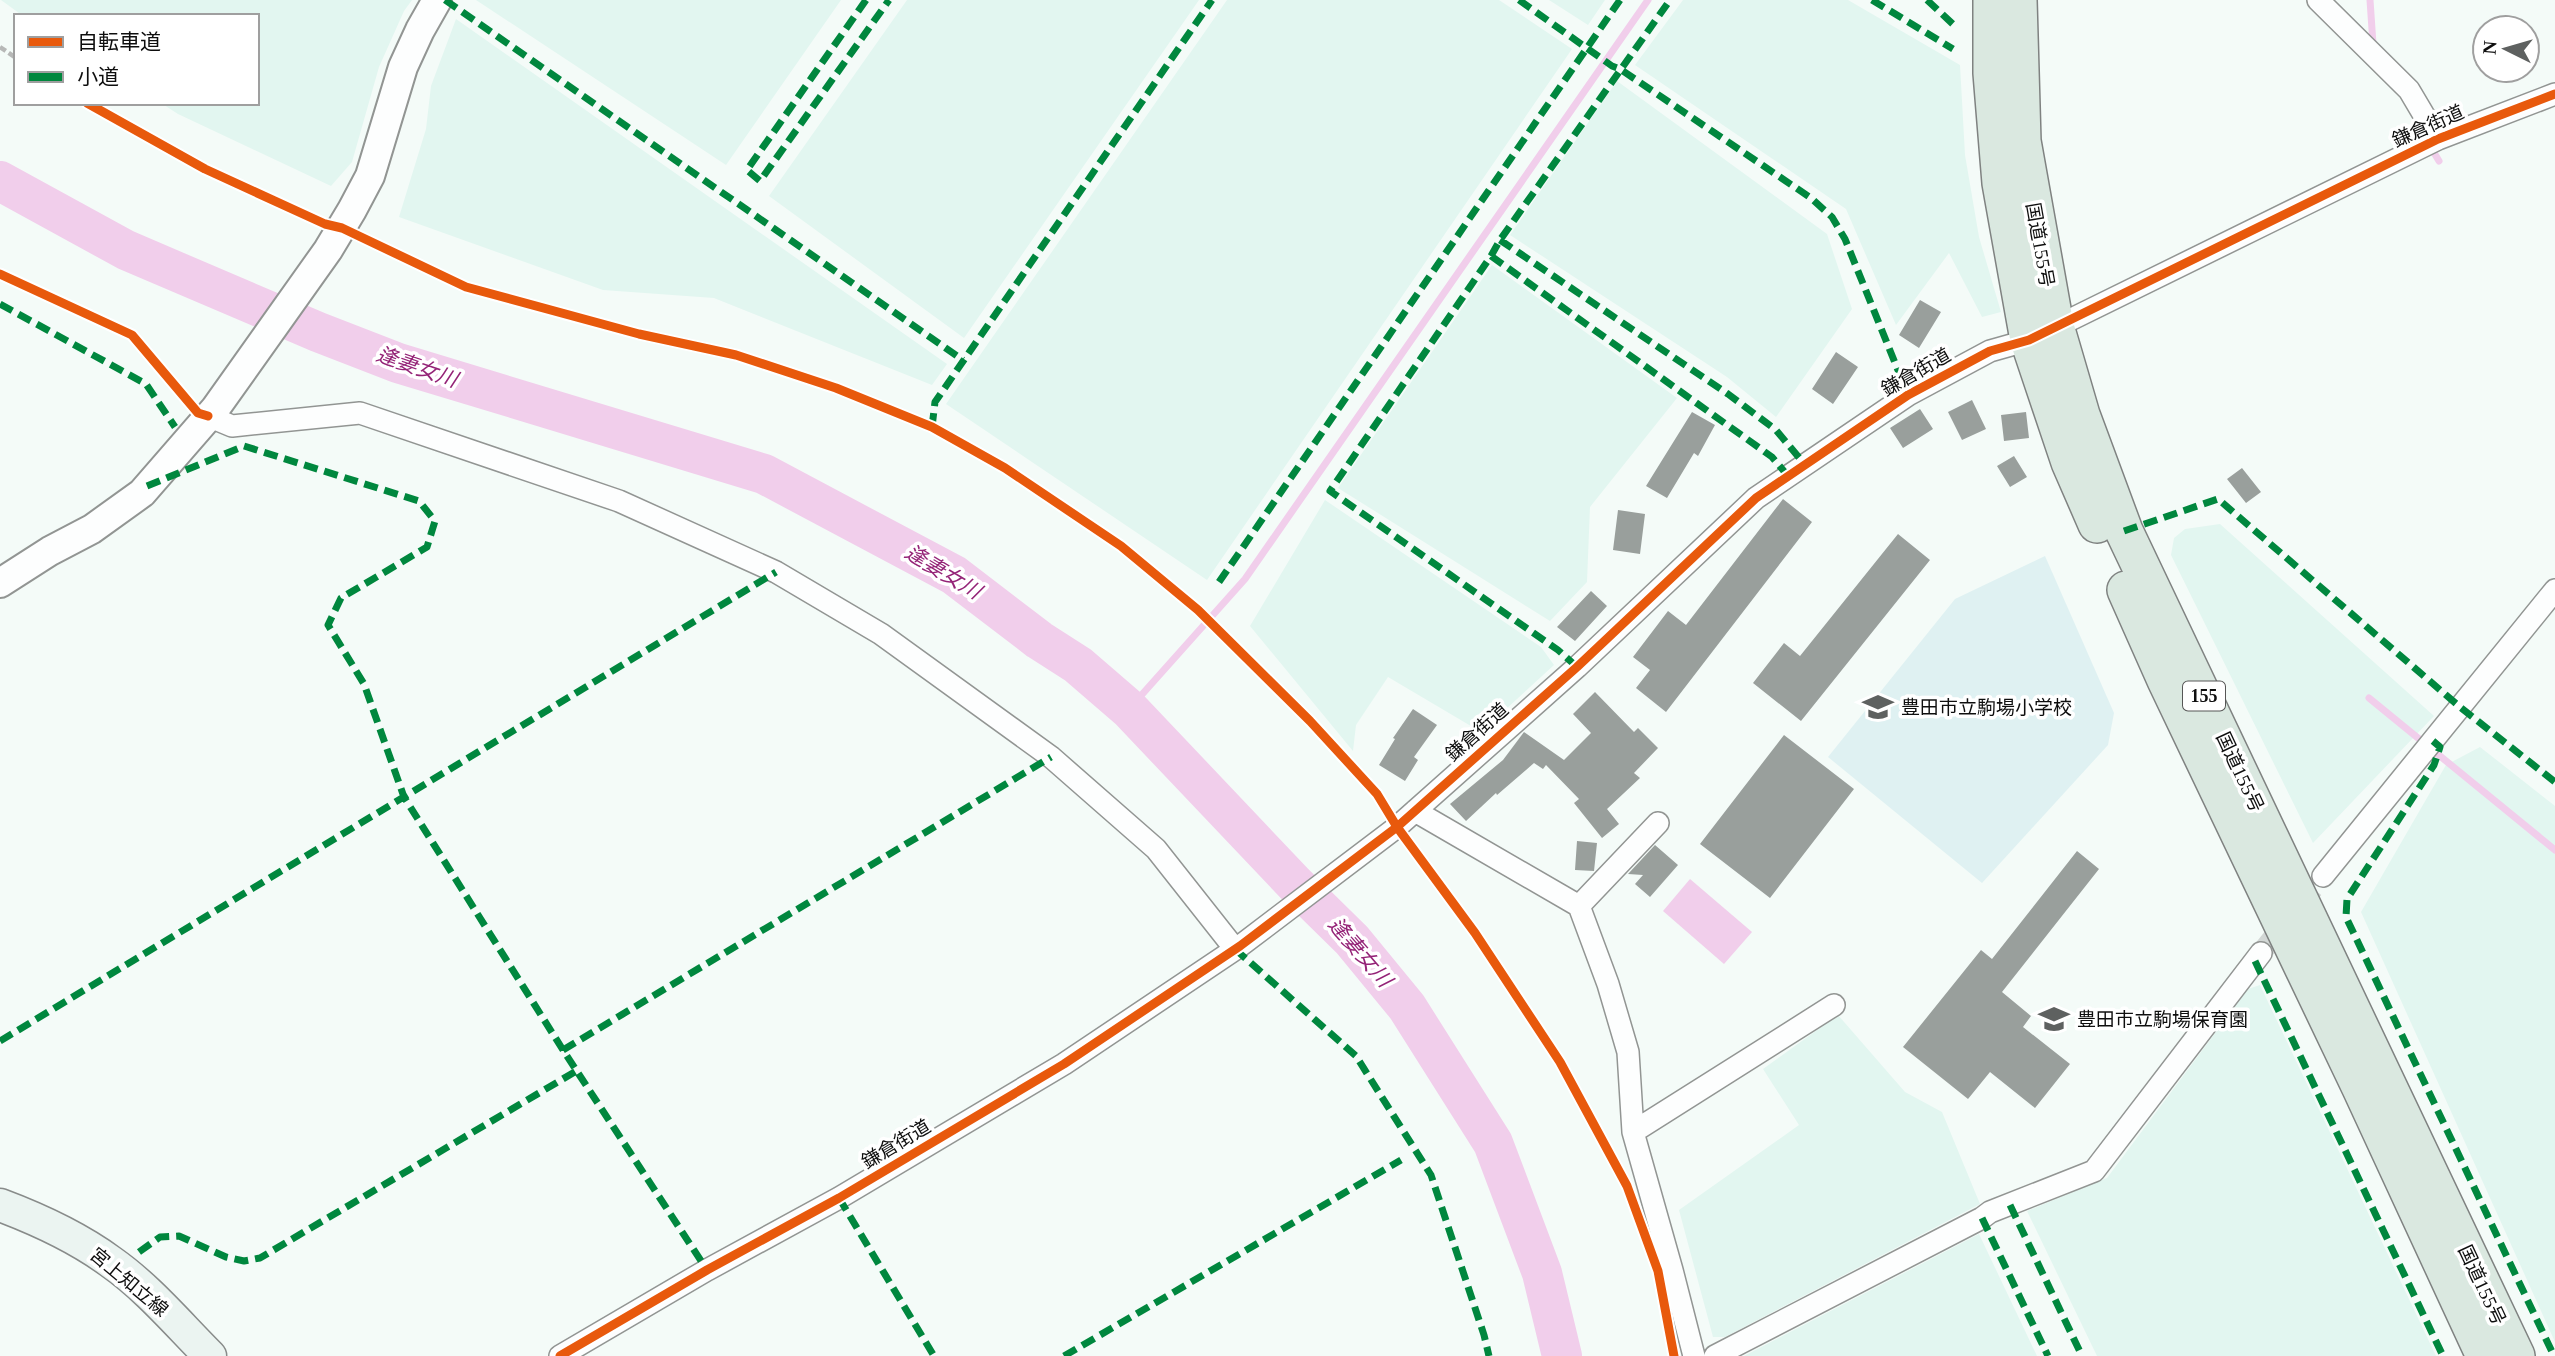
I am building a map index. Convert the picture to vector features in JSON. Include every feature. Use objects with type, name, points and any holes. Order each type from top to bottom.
[{"type":"highway","name":"国道155号","points":[[1992,0],[1992,73],[2001,183],[2042,333],[2070,462],[2161,668],[2367,1100],[2484,1356]]},
{"type":"highway","name":"国道155号","points":[[2018,0],[2022,141],[2042,333],[2081,415],[2124,531],[2516,1356]]},
{"type":"main road","name":"宮上知立線","points":[[0,1205],[51,1225],[113,1263],[158,1303],[210,1356]]},
{"type":"street","points":[[0,583],[50,551],[92,529],[142,493],[212,413],[335,239],[370,176],[403,67],[437,0]]},
{"type":"street","points":[[2318,0],[2409,90],[2438,139]]},
{"type":"street","name":"鎌倉街道","points":[[560,1356],[707,1270],[839,1198],[1064,1064],[1238,948],[1415,811],[1577,667],[1756,498],[1908,395],[1990,351],[2042,333],[2438,139],[2555,94]]},
{"type":"street","points":[[212,413],[232,426],[360,413],[619,501],[776,572],[881,634],[1051,757],[1156,849],[1238,948]]},
{"type":"street","points":[[2323,876],[2555,590]]},
{"type":"street","points":[[1415,811],[1579,906],[1608,984],[1628,1052],[1633,1132],[1694,1356]]},
{"type":"street","points":[[1579,906],[1658,823]]},
{"type":"street","points":[[1715,1356],[1996,1209],[2094,1171],[2261,953]]},
{"type":"street","points":[[1633,1132],[1834,1005]]},
{"type":"path","points":[[91,105],[205,169],[326,224],[335,239],[466,287],[639,334],[736,355],[836,387],[932,427],[981,455],[1121,546],[1198,610],[1310,721],[1377,794],[1394,829],[1475,933],[1560,1062],[1627,1186]]},
{"type":"path","points":[[0,274],[132,335],[198,413],[212,413]]},
{"type":"shaded area","points":[[1,0],[412,0],[404,11],[379,67],[352,162],[331,186],[164,105],[259,105],[259,14],[20,14]]},
{"type":"shaded area","points":[[476,0],[841,0],[726,165]]},
{"type":"shaded area","points":[[907,0],[1199,0],[964,338],[769,196]]},
{"type":"shaded area","points":[[1227,0],[1499,0],[1572,49],[1207,580],[946,404]]},
{"type":"shaded area","points":[[1549,0],[1605,0],[1588,25]]},
{"type":"shaded area","points":[[1683,0],[1848,0],[1960,65],[1965,155],[1979,237],[2001,312],[1982,317],[1949,253],[1896,325],[1846,209],[1635,65]]},
{"type":"shaded area","points":[[456,19],[947,364],[932,385],[714,298],[603,290],[399,217],[426,129],[431,86]]},
{"type":"shaded area","points":[[1617,81],[1827,234],[1852,309],[1776,417],[1727,377],[1510,235]]},
{"type":"shaded area","points":[[1492,265],[1677,398],[1590,507],[1587,582],[1550,621],[1338,488]]},
{"type":"shaded area","points":[[1325,500],[1541,647],[1554,665],[1481,732],[1388,677],[1356,725],[1353,751],[1250,626]]},
{"type":"shaded area","points":[[2220,524],[2434,716],[2313,843],[2171,555],[2174,538],[2185,529]]},
{"type":"shaded area","points":[[2045,556],[2114,713],[2108,745],[1982,883],[1828,757],[1955,599]]},
{"type":"shaded area","points":[[2480,747],[2555,806],[2555,1342],[2361,912],[2446,765]]},
{"type":"shaded area","points":[[1690,879],[1752,932],[1724,964],[1663,911]]},
{"type":"shaded area","points":[[2260,985],[2436,1356],[2097,1356],[2027,1211],[2107,1178],[2248,989]]},
{"type":"shaded area","points":[[1838,1015],[1905,1092],[1942,1112],[1980,1204],[1725,1337],[1713,1337],[1679,1210],[1799,1125],[1763,1069]]},
{"type":"shaded area","points":[[1979,1234],[2037,1356],[1744,1356]]},
{"type":"building","points":[[1920,300],[1941,312],[1919,348],[1899,335]]},
{"type":"building","points":[[1836,352],[1858,367],[1833,404],[1812,389]]},
{"type":"building","points":[[1972,400],[1986,429],[1962,440],[1948,412]]},
{"type":"building","points":[[1920,409],[1933,429],[1903,448],[1890,428]]},
{"type":"building","points":[[1692,412],[1715,425],[1698,456],[1694,453],[1667,498],[1646,486]]},
{"type":"building","points":[[2026,412],[2029,438],[2004,441],[2001,415]]},
{"type":"building","points":[[2014,456],[2027,477],[2010,487],[1997,466]]},
{"type":"building","points":[[2242,468],[2261,492],[2246,503],[2227,479]]},
{"type":"building","points":[[1783,499],[1812,522],[1666,712],[1636,688],[1650,670],[1633,657],[1668,611],[1686,625]]},
{"type":"building","points":[[1618,510],[1645,514],[1640,554],[1613,550]]},
{"type":"building","points":[[1898,534],[1930,560],[1801,721],[1753,683],[1784,643],[1800,656]]},
{"type":"building","points":[[1591,591],[1607,606],[1575,641],[1557,627]]},
{"type":"building","points":[[1595,692],[1634,732],[1638,728],[1658,748],[1634,773],[1640,778],[1607,809],[1619,824],[1602,838],[1574,803],[1579,799],[1546,765],[1543,769],[1534,763],[1466,821],[1450,804],[1503,760],[1524,732],[1564,760],[1591,733],[1573,714]]},
{"type":"building","points":[[1413,709],[1437,725],[1414,757],[1418,760],[1405,781],[1379,765]]},
{"type":"building","points":[[1784,735],[1854,789],[1770,898],[1700,844]]},
{"type":"building","points":[[1577,841],[1597,843],[1594,871],[1575,870]]},
{"type":"building","points":[[1655,845],[1678,865],[1650,897],[1635,884],[1643,875],[1628,874]]},
{"type":"building","points":[[2077,851],[2099,869],[2002,992],[2031,1016],[2023,1027],[2070,1064],[2035,1108],[1990,1072],[1968,1099],[1903,1047],[1981,950],[1992,959]]},
{"type":"waterway","points":[[1129,709],[1245,579],[1648,0]]},
{"type":"waterway","points":[[2370,0],[2373,44]]},
{"type":"waterway","points":[[2430,146],[2439,161]]},
{"type":"waterway","name":"逢妻女川","points":[[0,181],[126,250],[398,363],[764,474],[954,575],[1039,640],[1078,665],[1129,709],[1294,883],[1352,940],[1407,1007],[1493,1143],[1542,1273],[1562,1356]]},
{"type":"waterway","points":[[2369,698],[2555,850]]},
{"type":"tunnel","points":[[2261,953],[2323,876]]},
{"type":"marked path","points":[[445,0],[963,360]]},
{"type":"marked path","points":[[866,0],[747,170],[760,181],[889,0]]},
{"type":"marked path","points":[[932,427],[935,402],[1212,0]]},
{"type":"marked path","points":[[1519,0],[1612,66],[1811,198],[1832,217],[1845,239],[1908,395]]},
{"type":"marked path","points":[[1219,582],[1620,0]]},
{"type":"marked path","points":[[1577,667],[1558,650],[1330,491],[1500,240],[1670,0]]},
{"type":"marked path","points":[[1872,0],[1953,49]]},
{"type":"marked path","points":[[1927,0],[1956,27]]},
{"type":"marked path","points":[[1500,240],[1728,394],[1776,430],[1806,466]]},
{"type":"marked path","points":[[1491,256],[1772,457],[1788,476]]},
{"type":"marked path","points":[[0,304],[146,384],[175,427]]},
{"type":"marked path","points":[[147,486],[244,446],[419,501],[435,521],[427,547],[341,598],[328,625],[364,684],[404,797],[563,1050],[707,1270]]},
{"type":"marked path","points":[[2124,531],[2218,499],[2460,707],[2555,782]]},
{"type":"marked path","points":[[0,1041],[776,572]]},
{"type":"marked path","points":[[2433,741],[2440,747],[2434,765],[2347,899],[2346,917],[2554,1356]]},
{"type":"marked path","points":[[563,1050],[1051,757]]},
{"type":"marked path","points":[[1235,949],[1356,1056],[1431,1175],[1489,1356]]},
{"type":"marked path","points":[[2255,961],[2443,1356]]},
{"type":"marked path","points":[[139,1252],[160,1237],[179,1236],[226,1257],[244,1261],[260,1258],[578,1070]]},
{"type":"marked path","points":[[1064,1356],[1401,1160]]},
{"type":"marked path","points":[[839,1198],[934,1356]]},
{"type":"marked path","points":[[2010,1205],[2082,1356]]},
{"type":"marked path","points":[[1982,1218],[2048,1356]]},
{"type":"cycle path","points":[[560,1356],[707,1270],[839,1198],[1064,1064],[1240,946],[1397,827],[1577,667],[1756,498],[1908,395],[1990,351],[2029,340],[2438,139],[2555,94]]},
{"type":"cycle path","points":[[91,105],[205,169],[325,224],[342,228],[466,287],[639,334],[736,355],[836,388],[932,427],[1005,468],[1121,546],[1198,610],[1310,721],[1377,794],[1397,827],[1475,933],[1560,1062],[1627,1186],[1658,1271],[1674,1356]]},
{"type":"cycle path","points":[[0,274],[132,335],[198,413],[208,416]]},
{"type":"place","name":"豊田市立駒場小学校","points":[[1878,707]]},
{"type":"place","name":"豊田市立駒場保育園","points":[[2054,1019]]}]
